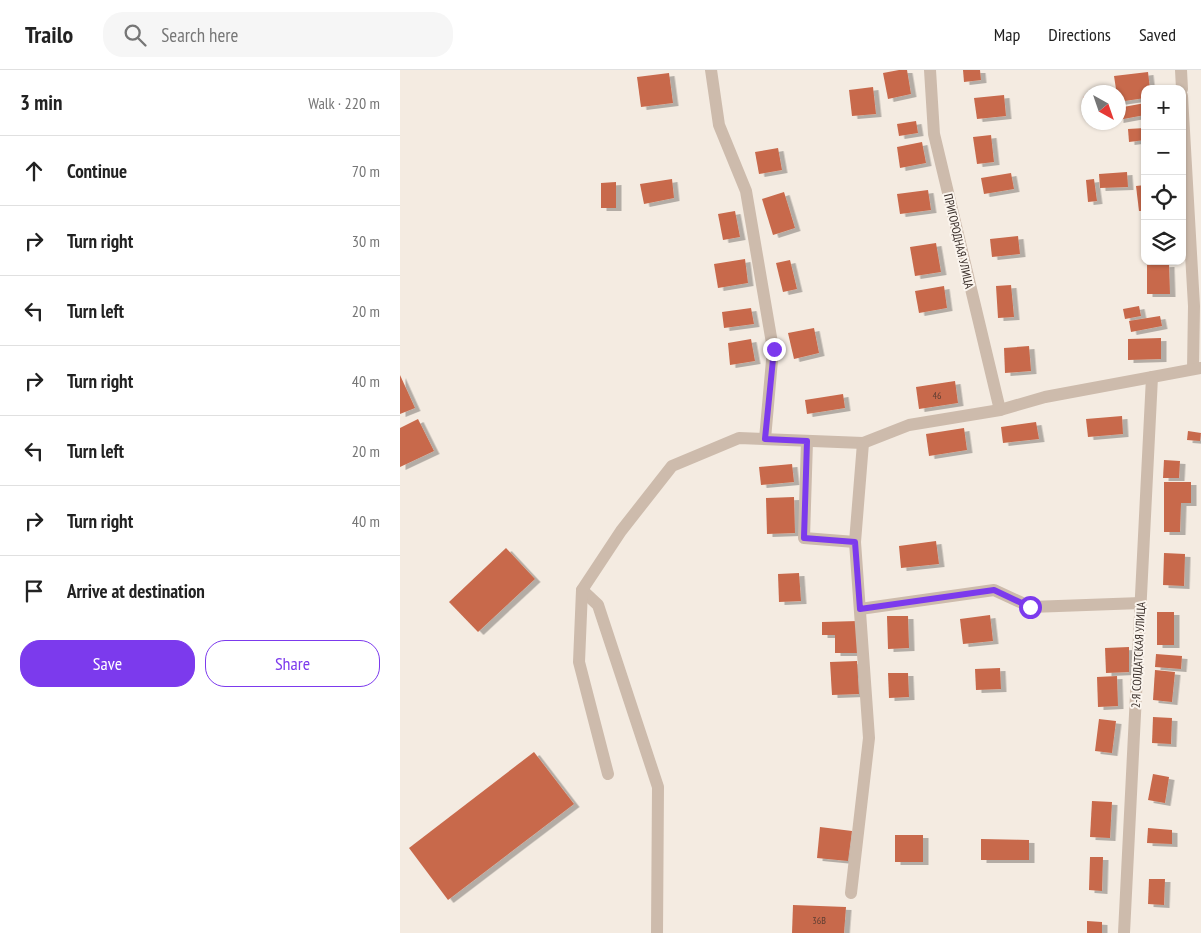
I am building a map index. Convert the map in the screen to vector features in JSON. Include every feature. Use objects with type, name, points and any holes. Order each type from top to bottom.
[{"type":"street","points":[[711,70],[719,125],[746,191],[774,349],[765,439]]},
{"type":"street","name":"ПРИГОРОДНАЯ УЛИЦА","points":[[930,70],[934,134],[1000,410]]},
{"type":"street","points":[[1181,70],[1182,85]]},
{"type":"street","points":[[608,774],[579,662],[582,590],[621,531],[672,466],[739,438],[863,443],[908,425],[1000,410],[1045,397],[1197,369],[1184,130]]},
{"type":"street","name":"2-Я СОЛДАТСКАЯ УЛИЦА","points":[[1124,933],[1152,378]]},
{"type":"street","points":[[807,441],[804,538],[855,542]]},
{"type":"street","points":[[851,893],[869,738],[855,542],[863,443]]},
{"type":"street","points":[[582,590],[598,604],[658,787],[657,933]]},
{"type":"street","points":[[860,609],[994,590],[1030,607],[1141,603]]},
{"type":"building","points":[[907,70],[911,94],[888,99],[883,73]]},
{"type":"building","points":[[963,70],[980,70],[981,80],[964,82]]},
{"type":"building","points":[[1148,72],[1150,85],[1141,85],[1141,99],[1126,101],[1126,85],[1115,85],[1114,76]]},
{"type":"building","points":[[669,73],[673,103],[641,107],[637,77]]},
{"type":"building","points":[[873,87],[876,114],[852,116],[849,90]]},
{"type":"building","points":[[1004,95],[1006,116],[977,119],[974,98]]},
{"type":"building","points":[[1141,104],[1141,116],[1126,119],[1126,107]]},
{"type":"building","points":[[916,121],[918,133],[899,136],[897,124]]},
{"type":"building","points":[[1141,128],[1141,140],[1129,142],[1128,129]]},
{"type":"building","points":[[991,135],[994,162],[977,164],[973,137]]},
{"type":"building","points":[[922,142],[926,163],[900,168],[897,147]]},
{"type":"building","points":[[778,148],[782,170],[759,174],[755,152]]},
{"type":"building","points":[[1127,172],[1128,187],[1100,188],[1099,174]]},
{"type":"building","points":[[1011,173],[1014,189],[984,194],[981,178]]},
{"type":"building","points":[[672,179],[674,198],[644,204],[640,184]]},
{"type":"building","points":[[1094,179],[1097,201],[1088,202],[1086,180]]},
{"type":"building","points":[[616,182],[616,208],[601,208],[601,183]]},
{"type":"building","points":[[1141,185],[1141,211],[1139,211],[1136,186]]},
{"type":"building","points":[[928,190],[931,210],[900,214],[897,194]]},
{"type":"building","points":[[784,192],[795,228],[773,235],[762,199]]},
{"type":"building","points":[[735,211],[740,237],[723,240],[718,214]]},
{"type":"building","points":[[1018,236],[1020,254],[992,257],[990,239]]},
{"type":"building","points":[[936,243],[941,272],[915,276],[910,247]]},
{"type":"building","points":[[745,259],[748,283],[718,288],[714,264]]},
{"type":"building","points":[[790,260],[797,289],[783,292],[776,263]]},
{"type":"building","points":[[1147,265],[1169,265],[1170,294],[1147,294]]},
{"type":"building","points":[[1011,285],[1014,317],[998,318],[996,286]]},
{"type":"building","points":[[944,286],[947,308],[919,313],[915,291]]},
{"type":"building","points":[[1139,306],[1141,316],[1125,319],[1123,309]]},
{"type":"building","points":[[751,308],[754,324],[724,328],[722,312]]},
{"type":"building","points":[[1160,316],[1162,326],[1131,332],[1129,321]]},
{"type":"building","points":[[814,328],[819,353],[794,359],[788,333]]},
{"type":"building","points":[[1161,338],[1161,359],[1128,360],[1128,339]]},
{"type":"building","points":[[751,339],[755,361],[730,365],[728,343]]},
{"type":"building","points":[[1029,346],[1031,371],[1005,373],[1004,348]]},
{"type":"building","points":[[400,375],[415,408],[400,414]]},
{"type":"building","points":[[955,381],[958,403],[919,409],[916,387]]},
{"type":"building","points":[[843,394],[845,408],[807,414],[805,400]]},
{"type":"building","points":[[1122,416],[1123,434],[1088,437],[1086,419]]},
{"type":"building","points":[[418,419],[434,451],[400,467],[400,428]]},
{"type":"building","points":[[1036,422],[1039,439],[1003,443],[1001,427]]},
{"type":"building","points":[[964,428],[967,450],[929,456],[926,434]]},
{"type":"building","points":[[1188,431],[1201,433],[1200,441],[1187,440]]},
{"type":"building","points":[[1164,460],[1180,461],[1179,478],[1163,478]]},
{"type":"building","points":[[792,464],[794,482],[761,485],[759,467]]},
{"type":"building","points":[[1164,482],[1191,482],[1191,503],[1181,503],[1180,532],[1164,532]]},
{"type":"building","points":[[794,497],[795,533],[767,534],[766,498]]},
{"type":"building","points":[[936,541],[939,564],[901,568],[899,546]]},
{"type":"building","points":[[506,548],[535,579],[478,632],[449,602]]},
{"type":"building","points":[[1164,553],[1185,554],[1184,586],[1163,585]]},
{"type":"building","points":[[799,573],[801,601],[779,602],[778,574]]},
{"type":"building","points":[[1157,612],[1174,612],[1174,645],[1157,645]]},
{"type":"building","points":[[990,615],[993,641],[963,644],[960,619]]},
{"type":"building","points":[[887,616],[908,616],[909,648],[888,649]]},
{"type":"building","points":[[858,621],[858,653],[835,653],[835,635],[822,635],[822,622]]},
{"type":"building","points":[[1129,647],[1129,672],[1106,673],[1105,648]]},
{"type":"building","points":[[1156,654],[1182,656],[1181,669],[1155,667]]},
{"type":"building","points":[[857,661],[859,694],[832,695],[830,662]]},
{"type":"building","points":[[1000,668],[1001,689],[976,690],[975,669]]},
{"type":"building","points":[[1155,670],[1175,672],[1172,702],[1153,700]]},
{"type":"building","points":[[888,673],[908,673],[909,697],[889,698]]},
{"type":"building","points":[[1117,676],[1118,706],[1098,707],[1097,677]]},
{"type":"building","points":[[1153,717],[1172,718],[1171,744],[1152,743]]},
{"type":"building","points":[[1099,719],[1116,721],[1112,753],[1095,751]]},
{"type":"building","points":[[534,752],[574,804],[448,900],[409,848]]},
{"type":"building","points":[[1153,774],[1169,777],[1165,803],[1148,800]]},
{"type":"building","points":[[1092,801],[1112,802],[1110,838],[1090,837]]},
{"type":"building","points":[[820,827],[852,831],[848,861],[817,858]]},
{"type":"building","points":[[1148,828],[1172,830],[1172,844],[1147,843]]},
{"type":"building","points":[[895,835],[923,835],[923,862],[895,862]]},
{"type":"building","points":[[981,839],[1029,840],[1029,860],[981,860]]},
{"type":"building","points":[[1090,857],[1103,857],[1102,891],[1089,890]]},
{"type":"building","points":[[1149,879],[1165,879],[1164,905],[1148,904]]},
{"type":"building","points":[[793,905],[846,907],[844,933],[792,933]]},
{"type":"building","points":[[1087,921],[1102,922],[1102,933],[1087,933]]},
{"type":"route","points":[[774,349],[765,439],[807,441],[804,538],[855,542],[860,609],[994,590],[1030,607]]}]
